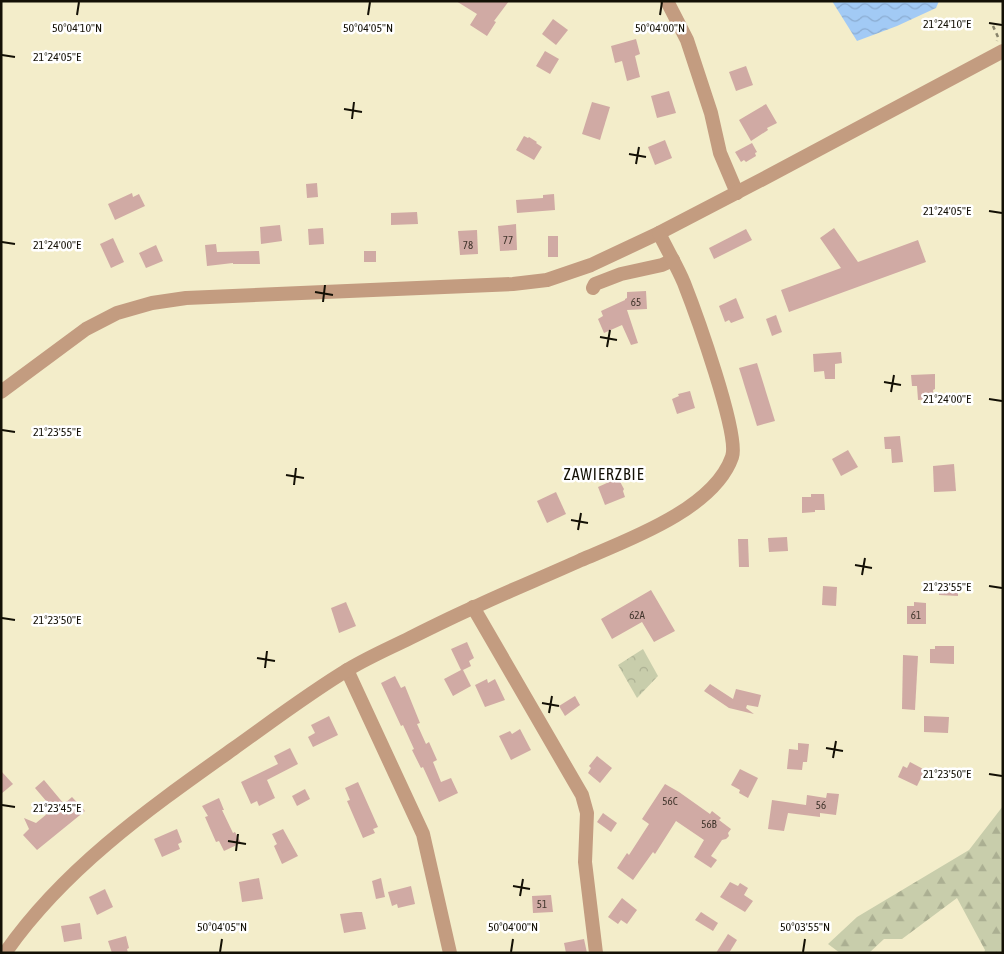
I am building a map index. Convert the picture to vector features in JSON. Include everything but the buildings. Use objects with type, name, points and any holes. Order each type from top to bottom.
[{"type":"street","points":[[667,1],[687,40],[711,113],[720,153],[737,193]]},
{"type":"street","points":[[1,392],[86,329],[117,313],[152,303],[186,298],[513,284],[547,280],[591,265],[737,193],[1001,44]]},
{"type":"street","points":[[5,953],[17,935],[50,897],[115,838],[174,790],[347,670],[473,607],[652,529],[694,503],[712,488],[725,472],[734,451],[729,421],[693,306],[659,233]]},
{"type":"street","points":[[593,288],[595,284],[621,274],[662,265],[673,260]]},
{"type":"street","points":[[473,607],[582,795],[587,813],[585,862],[596,953]]},
{"type":"street","points":[[347,670],[423,834],[450,953]]},
{"type":"path","points":[[992,26],[1001,44]]},
{"type":"green space","points":[[643,649],[658,676],[637,698],[618,665]]},
{"type":"green space","points":[[1003,806],[1003,953],[984,953],[985,950],[957,898],[902,939],[884,939],[869,953],[840,953],[828,944],[857,917],[969,850]]},
{"type":"water","points":[[832,1],[939,1],[936,8],[897,26],[857,41]]},
{"type":"district","name":"ZAWIERZBIE","points":[[604,474]]}]
